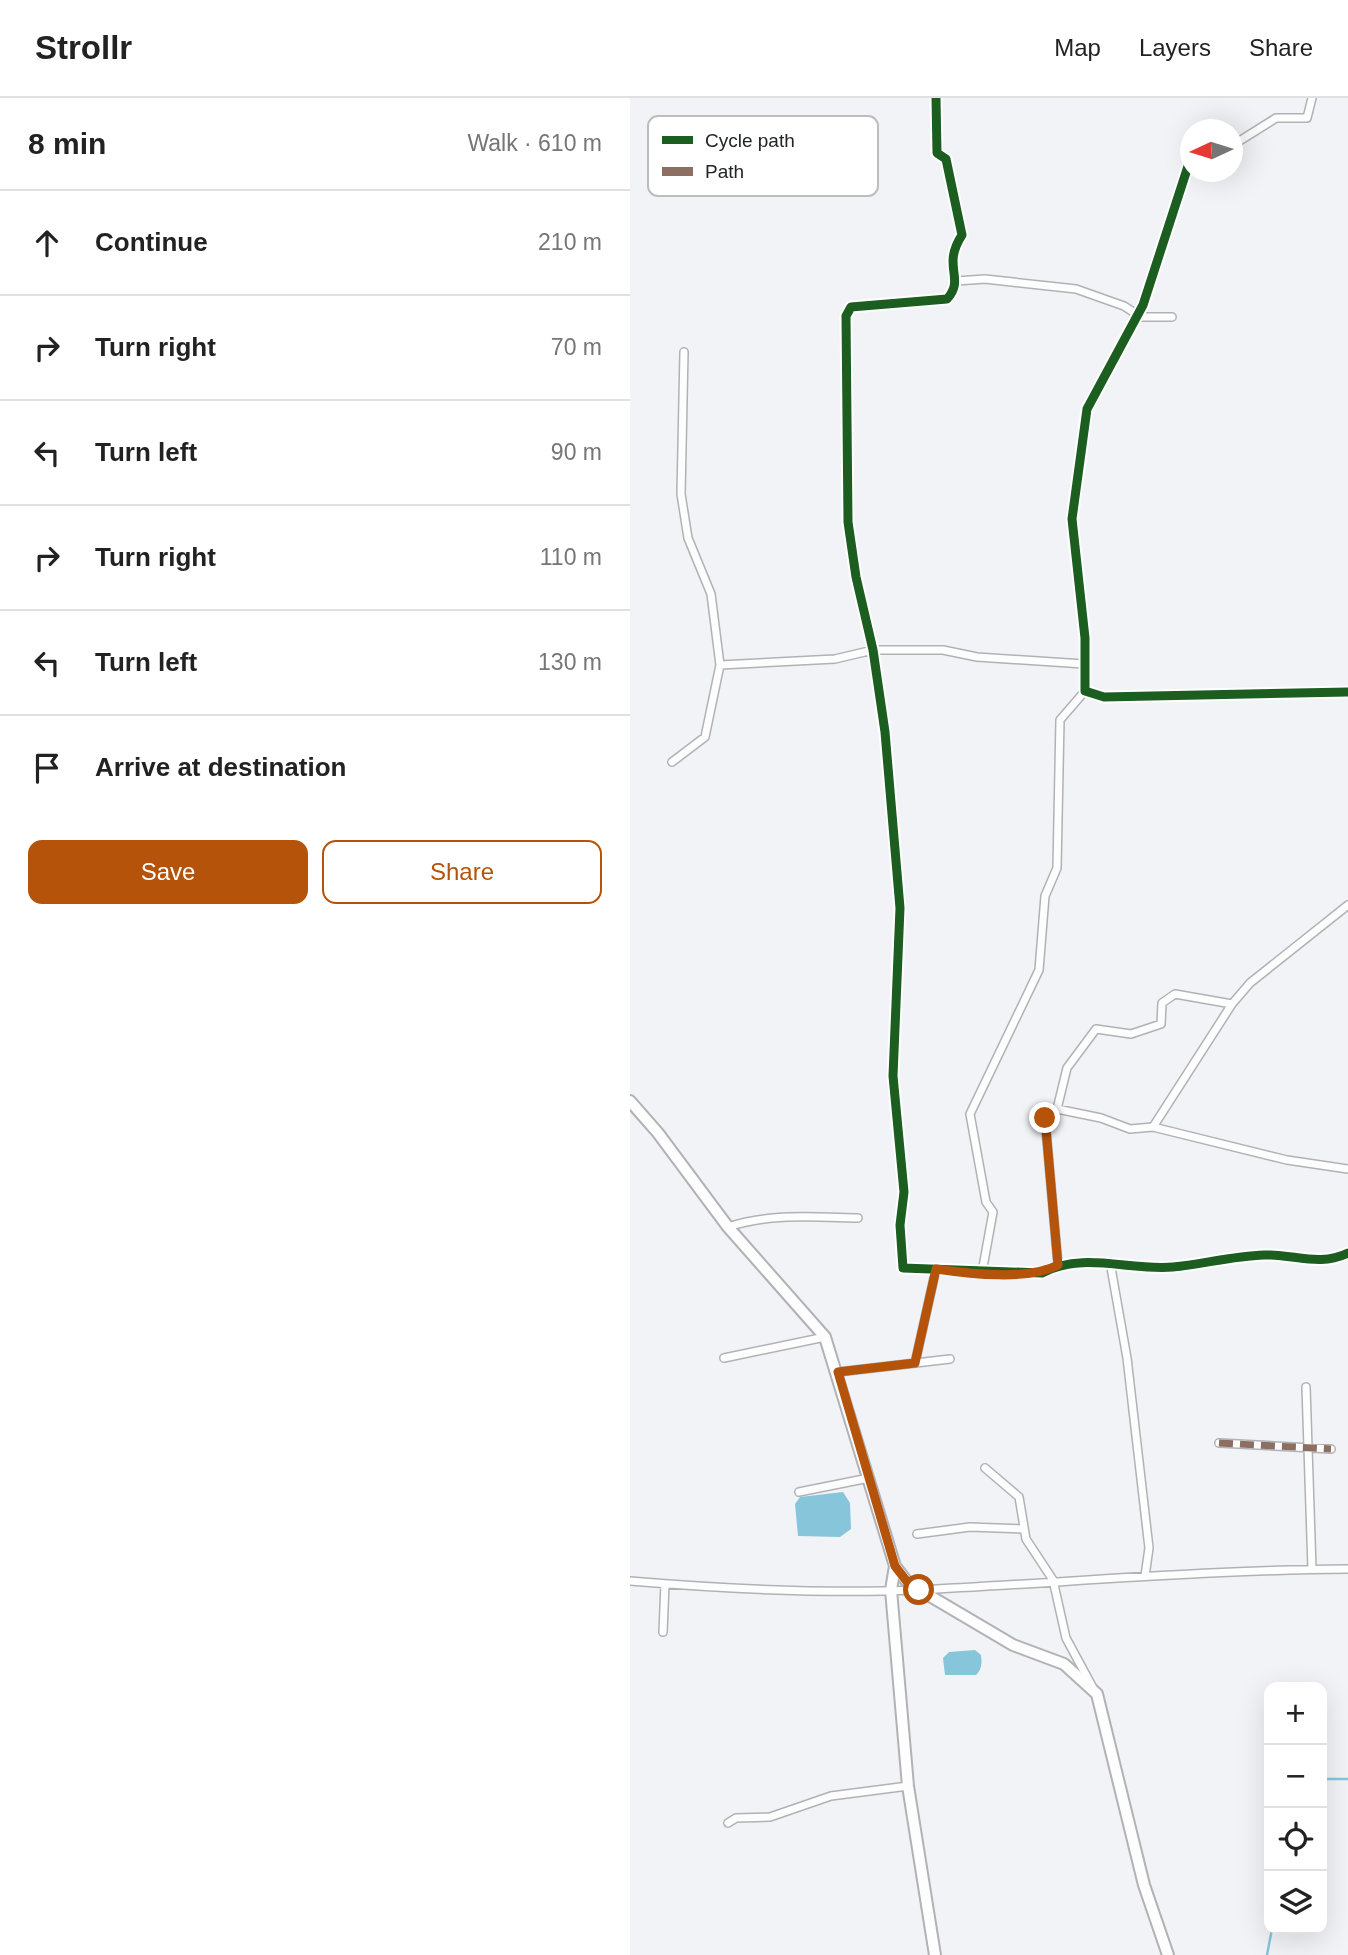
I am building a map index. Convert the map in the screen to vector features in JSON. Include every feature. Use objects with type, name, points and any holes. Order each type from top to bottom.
[{"type":"main road","points":[[630,1101],[658,1133],[728,1227],[825,1337],[838,1372],[895,1566],[908,1583],[1013,1645],[1064,1664],[1097,1694],[1144,1885],[1168,1955]]},
{"type":"main road","points":[[895,1566],[891,1591],[908,1786],[935,1955]]},
{"type":"street","points":[[936,98],[937,153],[946,159],[962,235],[952,250],[951,268],[956,281],[955,290],[947,299],[851,307],[846,316],[848,522],[856,578],[873,650],[885,732],[901,908],[894,1076],[904,1192],[900,1225],[903,1268],[1042,1273],[1058,1265],[1119,1262],[1128,1268],[1171,1267],[1265,1255],[1331,1262],[1348,1253]]},
{"type":"street","points":[[1243,139],[1276,118],[1307,118],[1312,98]]},
{"type":"street","points":[[989,1273],[982,1267],[993,1212],[986,1202],[970,1114],[1039,970],[1045,896],[1057,867],[1060,720],[1085,691],[1085,638],[1072,519],[1087,409],[1139,313],[1182,182]]},
{"type":"street","points":[[956,281],[985,279],[1076,289],[1139,313],[1141,317],[1172,317]]},
{"type":"street","points":[[672,762],[705,737],[720,665],[711,594],[688,538],[681,495],[684,352]]},
{"type":"street","points":[[720,665],[835,659],[873,650],[943,650],[977,657],[1084,664]]},
{"type":"street","points":[[1085,691],[1104,697],[1348,692]]},
{"type":"street","points":[[1153,1127],[1232,1004],[1250,983],[1348,905]]},
{"type":"street","points":[[1058,1265],[1045,1118],[1057,1109],[1067,1068],[1096,1029],[1131,1034],[1161,1024],[1162,1003],[1175,994],[1232,1004]]},
{"type":"street","points":[[1057,1109],[1101,1118],[1130,1129],[1153,1127],[1286,1160],[1348,1169]]},
{"type":"street","points":[[728,1227],[747,1221],[789,1216],[858,1218]]},
{"type":"street","points":[[1110,1262],[1127,1359],[1149,1548],[1145,1577]]},
{"type":"street","points":[[915,1363],[936,1269]]},
{"type":"street","points":[[724,1358],[825,1337]]},
{"type":"street","points":[[838,1372],[950,1359]]},
{"type":"street","points":[[1306,1387],[1312,1569]]},
{"type":"street","points":[[1219,1443],[1331,1449]]},
{"type":"street","points":[[985,1468],[1019,1497],[1026,1539],[1053,1580],[1066,1638],[1097,1694]]},
{"type":"street","points":[[799,1492],[869,1478]]},
{"type":"street","points":[[917,1534],[970,1527],[1024,1528]]},
{"type":"street","points":[[630,1581],[756,1591],[891,1591],[1053,1580],[1348,1569]]},
{"type":"street","points":[[663,1632],[665,1584]]},
{"type":"street","points":[[728,1823],[736,1818],[770,1817],[831,1796],[908,1786]]},
{"type":"water","points":[[843,1492],[850,1503],[851,1529],[840,1537],[798,1536],[795,1504],[800,1497]]},
{"type":"water","points":[[975,1650],[981,1655],[980,1668],[976,1675],[945,1675],[943,1658],[949,1652]]},
{"type":"waterway","points":[[1327,1779],[1348,1779]]},
{"type":"waterway","points":[[1267,1955],[1271,1934]]},
{"type":"marked path","points":[[1219,1443],[1331,1449]]},
{"type":"cycle path","points":[[936,98],[937,153],[946,159],[962,235],[953,256],[955,278],[952,292],[947,299],[851,307],[846,316],[848,522],[856,577],[873,650],[885,732],[900,908],[893,1076],[904,1192],[900,1225],[903,1268],[1042,1273],[1074,1263],[1156,1268],[1252,1256],[1275,1255],[1317,1260],[1348,1253]]},
{"type":"cycle path","points":[[1183,182],[1143,305],[1087,409],[1072,519],[1085,638],[1085,691],[1104,697],[1348,692]]},
{"type":"route","points":[[919,1590],[908,1583],[895,1566],[838,1372],[915,1363],[936,1269],[962,1273],[1042,1273],[1058,1265],[1048,1182],[1045,1118]]}]
